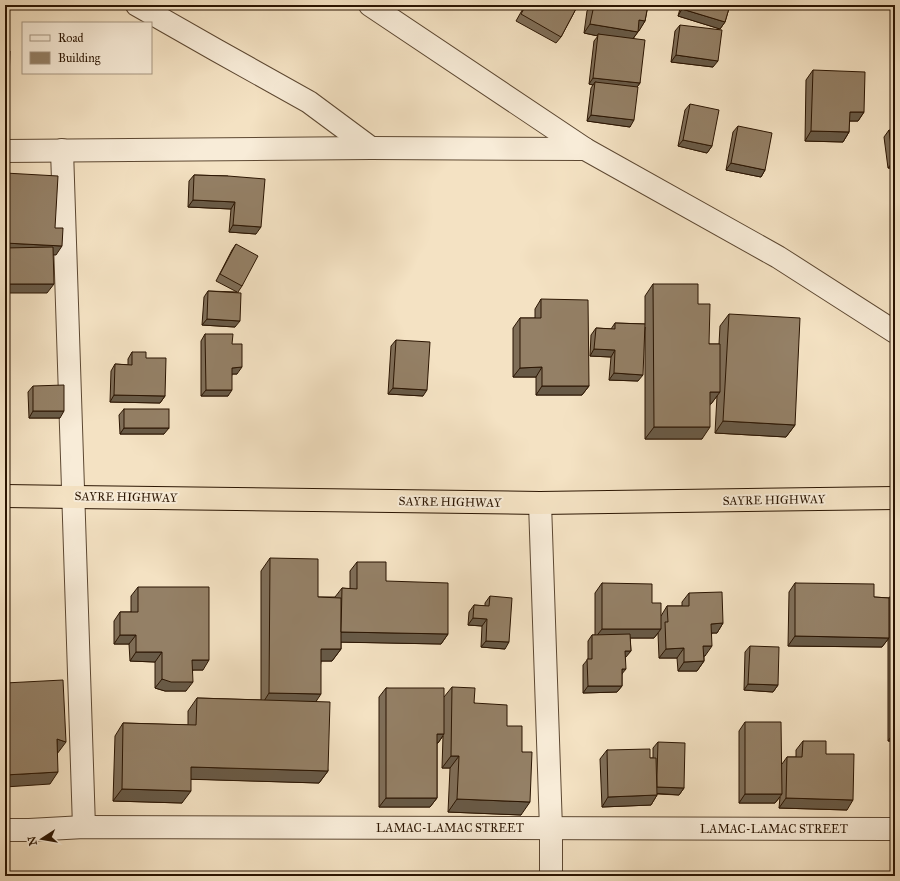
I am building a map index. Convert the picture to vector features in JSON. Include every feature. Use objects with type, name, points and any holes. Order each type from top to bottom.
[{"type":"highway","name":"SAYRE HIGHWAY","points":[[5,496],[540,503],[895,498]]},
{"type":"street","points":[[137,5],[309,102],[371,148]]},
{"type":"street","points":[[370,5],[585,149],[778,257],[895,332]]},
{"type":"street","points":[[5,151],[371,148],[585,149]]},
{"type":"street","points":[[62,150],[84,827]]},
{"type":"street","points":[[540,503],[551,829],[551,876]]},
{"type":"street","name":"LAMAC-LAMAC STREET","points":[[5,830],[84,827],[895,830]]},
{"type":"street","points":[[5,846],[29,830]]},
{"type":"building","points":[[526,5],[578,5],[561,37],[521,14]]},
{"type":"building","points":[[594,5],[648,5],[645,21],[639,20],[638,32],[590,24]]},
{"type":"building","points":[[684,5],[730,5],[725,22],[682,9]]},
{"type":"building","points":[[680,25],[722,30],[718,61],[676,55]]},
{"type":"building","points":[[598,34],[645,40],[640,83],[593,78]]},
{"type":"building","points":[[5,51],[10,51],[8,112],[5,112]]},
{"type":"building","points":[[813,70],[865,72],[864,112],[850,112],[849,132],[811,131]]},
{"type":"building","points":[[595,82],[638,87],[634,120],[591,115]]},
{"type":"building","points":[[690,104],[719,110],[712,146],[683,140]]},
{"type":"building","points":[[738,126],[772,133],[765,170],[731,163]]},
{"type":"building","points":[[889,130],[895,130],[895,162],[893,162]]},
{"type":"building","points":[[5,173],[58,176],[55,228],[63,228],[62,246],[5,243]]},
{"type":"building","points":[[194,175],[265,179],[261,227],[233,225],[235,202],[193,200]]},
{"type":"building","points":[[236,244],[258,256],[242,286],[220,274]]},
{"type":"building","points":[[53,247],[54,284],[5,284],[5,248]]},
{"type":"building","points":[[653,284],[698,284],[698,304],[710,304],[709,344],[720,344],[720,392],[710,392],[710,427],[654,427]]},
{"type":"building","points":[[208,291],[241,293],[240,321],[207,319]]},
{"type":"building","points":[[541,299],[588,300],[589,386],[542,386],[542,367],[520,368],[520,318],[541,318]]},
{"type":"building","points":[[729,314],[800,318],[795,425],[723,421]]},
{"type":"building","points":[[615,323],[645,324],[643,375],[614,373],[615,350],[594,349],[596,328],[615,329]]},
{"type":"building","points":[[205,334],[233,334],[232,344],[242,344],[242,367],[232,368],[232,390],[206,390]]},
{"type":"building","points":[[396,340],[430,342],[427,390],[393,388]]},
{"type":"building","points":[[132,352],[146,352],[146,358],[166,358],[165,396],[114,395],[115,364],[132,365]]},
{"type":"building","points":[[64,385],[64,411],[33,411],[33,386]]},
{"type":"building","points":[[124,409],[169,409],[169,428],[124,428]]},
{"type":"building","points":[[270,558],[318,559],[318,597],[341,598],[341,649],[321,649],[321,694],[269,693]]},
{"type":"building","points":[[357,562],[386,562],[386,581],[448,583],[448,634],[341,632],[342,588],[357,589]]},
{"type":"building","points":[[602,583],[652,584],[652,603],[661,603],[661,629],[602,629]]},
{"type":"building","points":[[795,583],[874,584],[874,597],[889,598],[889,638],[795,636]]},
{"type":"building","points":[[138,587],[209,587],[209,660],[192,660],[193,682],[171,682],[162,679],[162,652],[136,652],[136,635],[120,635],[120,612],[138,612]]},
{"type":"building","points":[[722,592],[723,623],[711,624],[712,646],[703,646],[704,661],[684,662],[684,648],[666,649],[665,622],[668,622],[667,606],[689,606],[689,593]]},
{"type":"building","points":[[490,596],[512,598],[509,642],[486,641],[487,619],[473,618],[474,605],[489,606]]},
{"type":"building","points":[[630,634],[631,651],[625,651],[626,669],[622,669],[622,686],[588,686],[587,659],[592,659],[592,635]]},
{"type":"building","points":[[750,646],[779,647],[778,685],[748,684]]},
{"type":"building","points":[[63,680],[66,742],[57,739],[58,772],[5,775],[5,683]]},
{"type":"building","points":[[452,687],[475,688],[474,703],[507,705],[507,726],[522,726],[522,752],[532,752],[530,802],[457,799],[459,756],[451,756]]},
{"type":"building","points":[[386,688],[444,688],[444,734],[437,734],[437,798],[386,798]]},
{"type":"building","points":[[197,698],[330,702],[328,771],[191,767],[191,791],[122,789],[123,723],[196,725]]},
{"type":"building","points":[[745,722],[781,722],[782,794],[745,794]]},
{"type":"building","points":[[803,741],[826,741],[826,754],[854,754],[853,800],[786,798],[787,757],[802,757]]},
{"type":"building","points":[[658,742],[685,743],[684,788],[657,787]]},
{"type":"building","points":[[650,749],[650,758],[656,758],[657,795],[608,797],[607,750]]},
{"type":"building","points":[[263,873],[309,876],[263,876]]},
{"type":"building","points":[[373,873],[397,874],[397,876],[373,876]]}]
